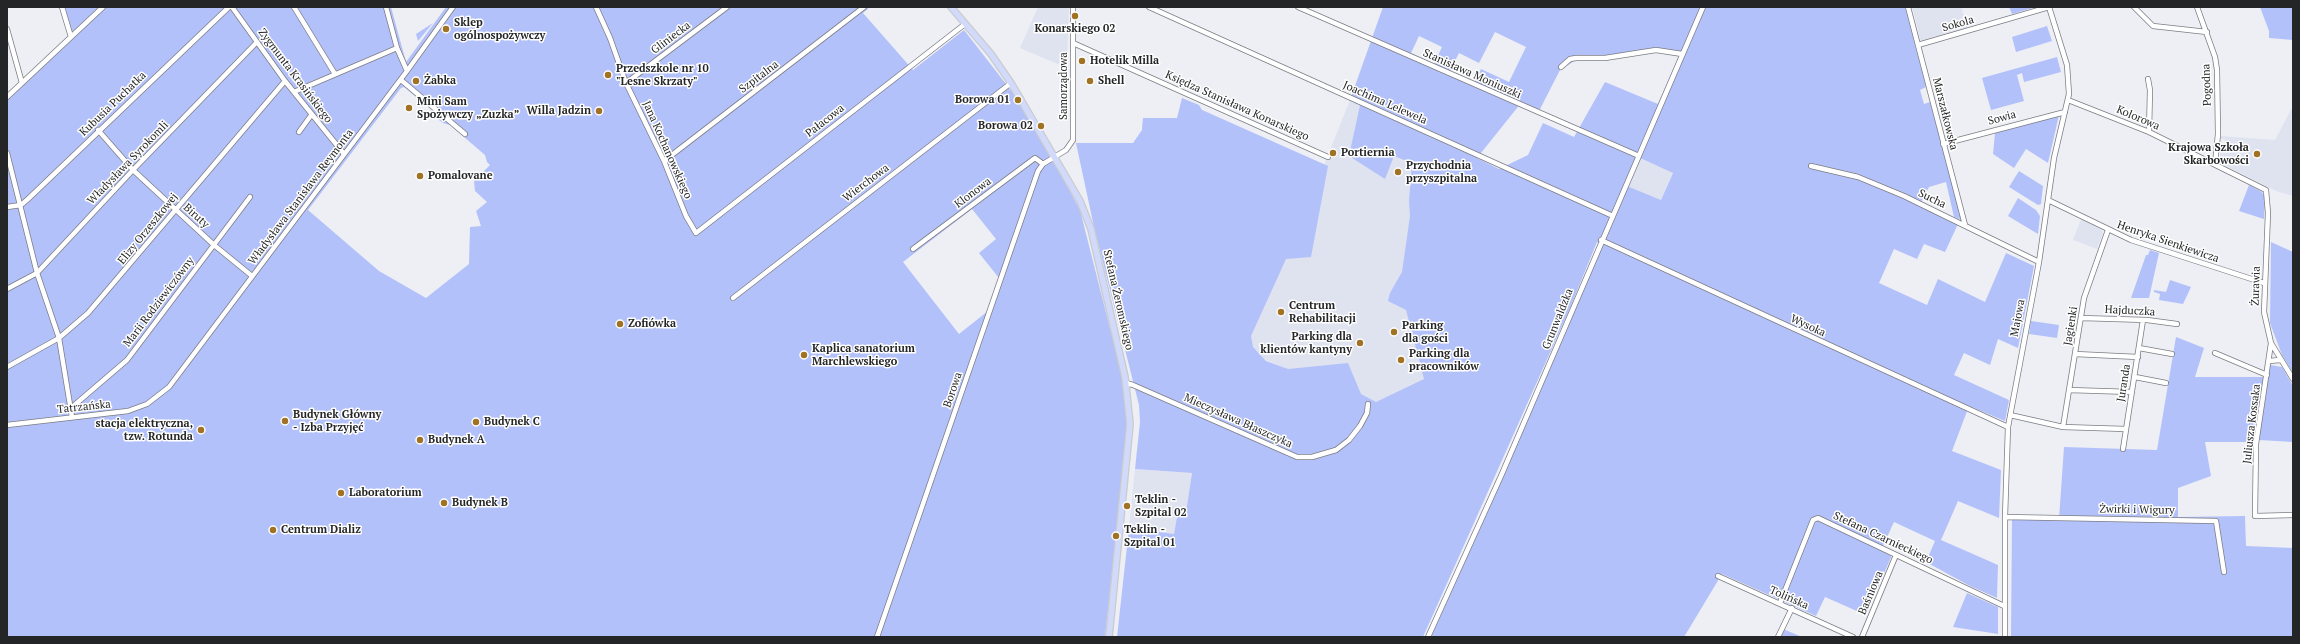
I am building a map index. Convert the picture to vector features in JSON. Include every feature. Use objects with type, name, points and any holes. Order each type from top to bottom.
[{"type":"main road","name":"Stefana Żeromskiego","points":[[951,7],[991,54],[1011,83],[1080,201],[1091,229],[1126,383],[1130,424],[1108,637]]},
{"type":"street","points":[[62,7],[71,37]]},
{"type":"street","points":[[7,97],[103,7]]},
{"type":"street","name":"Kubusia Puchatka","points":[[21,205],[98,130],[229,7]]},
{"type":"street","name":"Zygmunta Krasińskiego","points":[[232,7],[285,81],[344,154]]},
{"type":"street","points":[[294,7],[335,74]]},
{"type":"street","points":[[386,7],[397,48],[407,71]]},
{"type":"street","name":"Władysława Stanisława Reymonta","points":[[160,396],[178,377],[252,276],[407,71],[453,7]]},
{"type":"street","name":"Jana Kochanowskiego","points":[[596,7],[610,38],[626,83],[664,161],[686,216],[696,233]]},
{"type":"street","name":"Gliniecka","points":[[626,83],[726,7]]},
{"type":"street","name":"Szpitalna","points":[[664,161],[864,7]]},
{"type":"street","name":"Samorządowa","points":[[1055,157],[1066,150],[1073,137],[1073,7]]},
{"type":"street","name":"Joachima Lelewela","points":[[1150,7],[1612,216]]},
{"type":"street","name":"Stanisława Moniuszki","points":[[1298,7],[1639,156]]},
{"type":"street","name":"Grunwaldzka","points":[[1428,637],[1501,476],[1702,7]]},
{"type":"street","name":"Marszałkowska","points":[[1908,7],[1965,225]]},
{"type":"street","name":"Sokola","points":[[1918,44],[2049,7]]},
{"type":"street","name":"Majowa","points":[[2005,637],[2005,517],[2008,427],[2039,262],[2054,158],[2068,100],[2067,65],[2049,7]]},
{"type":"street","points":[[2134,7],[2153,26],[2207,32]]},
{"type":"street","name":"Pogodna","points":[[2197,7],[2215,57],[2217,70],[2218,134],[2215,164]]},
{"type":"street","name":"Pałacowa","points":[[696,233],[965,24]]},
{"type":"street","points":[[7,29],[22,83]]},
{"type":"street","name":"Władysława Syrokomli","points":[[7,289],[36,273],[257,42]]},
{"type":"street","name":"Księdza Stanisława Konarskiego","points":[[1073,43],[1328,158]]},
{"type":"street","points":[[294,92],[397,48]]},
{"type":"street","points":[[1561,67],[1570,59],[1576,58],[1605,58],[1656,50],[1682,54]]},
{"type":"street","points":[[2148,79],[2150,90],[2149,132]]},
{"type":"street","points":[[400,80],[465,134]]},
{"type":"street","name":"Elizy Orzeszkowej","points":[[7,368],[59,338],[88,313],[285,81]]},
{"type":"street","name":"Wierchowa","points":[[733,298],[1011,83]]},
{"type":"street","name":"Kolorowa","points":[[2068,100],[2149,132],[2263,188]]},
{"type":"street","name":"Sowia","points":[[1943,144],[2065,112]]},
{"type":"street","points":[[299,132],[312,114]]},
{"type":"street","name":"Biruty","points":[[98,130],[133,170],[214,245],[252,276]]},
{"type":"street","points":[[7,153],[21,205],[36,273],[59,338],[72,417]]},
{"type":"street","points":[[1043,164],[1055,157]]},
{"type":"street","name":"Klonowa","points":[[913,249],[1035,158],[1043,164]]},
{"type":"street","name":"Borowa","points":[[878,637],[1017,230],[1038,171],[1043,164]]},
{"type":"street","name":"Sucha","points":[[1811,166],[1858,177],[1904,196],[2039,262]]},
{"type":"street","name":"Żurawia","points":[[2263,188],[2266,190],[2268,199],[2264,312],[2271,343],[2293,380]]},
{"type":"street","name":"Marii Rodziewiczówny","points":[[71,408],[127,360],[250,197]]},
{"type":"street","name":"Henryka Sienkiewicza","points":[[2048,200],[2108,230],[2177,256],[2264,283]]},
{"type":"street","points":[[7,207],[21,205]]},
{"type":"street","name":"Jagienki","points":[[2063,427],[2084,298],[2108,230]]},
{"type":"street","name":"Wysoka","points":[[1601,240],[2008,427]]},
{"type":"street","name":"Hajduczka","points":[[2081,318],[2143,320],[2177,324]]},
{"type":"street","name":"Juranda","points":[[2123,449],[2143,320]]},
{"type":"street","name":"Juliusza Kossaka","points":[[2271,343],[2256,444],[2255,516],[2293,515]]},
{"type":"street","points":[[2139,348],[2172,354]]},
{"type":"street","points":[[2215,353],[2267,375]]},
{"type":"street","points":[[2075,354],[2138,357]]},
{"type":"street","points":[[2269,361],[2280,360]]},
{"type":"street","points":[[2135,377],[2166,383]]},
{"type":"street","name":"Mieczysława Błaszczyka","points":[[1126,383],[1133,384],[1297,457],[1312,457],[1336,450],[1349,440],[1360,426],[1367,413],[1368,404]]},
{"type":"street","points":[[2069,390],[2132,392]]},
{"type":"street","name":"Tatrzańska","points":[[7,425],[128,411],[160,396]]},
{"type":"street","points":[[2010,415],[2063,427],[2126,429]]},
{"type":"street","name":"Żwirki i Wigury","points":[[2005,517],[2216,521],[2224,572]]},
{"type":"street","name":"Stefana Czarnieckiego","points":[[1780,603],[1813,520],[1818,518],[2004,606]]},
{"type":"street","name":"Baśniowa","points":[[1862,637],[1896,555]]},
{"type":"street","name":"Tolińska","points":[[1718,576],[1792,608],[1853,637]]},
{"type":"street","points":[[1778,637],[1792,608]]},
{"type":"shaded area","points":[[59,7],[391,7],[406,62],[446,7],[870,7],[863,13],[913,70],[964,30],[1013,93],[1058,169],[1080,210],[1122,376],[1128,421],[1105,637],[7,637],[7,94],[68,36]],"holes":[[[404,87],[437,114],[435,117],[443,123],[450,125],[485,155],[487,162],[490,165],[474,181],[475,191],[487,202],[476,211],[481,226],[470,227],[469,264],[426,298],[379,271],[308,210],[401,88]],[[972,209],[996,239],[979,253],[999,278],[988,311],[959,334],[903,262]]]},
{"type":"shaded area","points":[[1038,7],[1069,7],[1067,68],[1020,48]]},
{"type":"shaded area","points":[[1383,7],[1905,7],[1926,87],[1920,90],[1924,104],[1930,102],[1962,220],[1954,217],[1946,182],[1929,187],[1919,206],[1958,224],[1945,252],[1924,244],[1917,259],[1894,249],[1879,283],[1927,305],[1938,279],[1985,302],[2006,253],[2034,266],[2018,348],[1998,339],[1990,365],[1964,353],[1954,375],[2009,400],[2005,421],[1969,406],[1952,451],[2001,470],[1999,518],[1958,501],[1941,540],[1998,565],[1997,598],[1970,586],[1926,562],[1935,541],[1894,522],[1881,550],[1892,555],[1866,615],[1825,597],[1816,616],[1722,574],[1684,637],[1431,637],[1502,479],[1601,244],[1597,242],[1570,308],[1423,637],[1117,637],[1129,528],[1174,534],[1178,511],[1186,512],[1192,473],[1135,469],[1140,422],[1139,405],[1094,227],[1076,143],[1133,143],[1142,130],[1143,118],[1177,118],[1182,98],[1199,105],[1202,110],[1328,166],[1311,257],[1286,259],[1251,336],[1253,347],[1266,361],[1288,369],[1348,363],[1361,394],[1376,402],[1424,379],[1406,310],[1388,301],[1390,293],[1402,272],[1410,216],[1409,201],[1412,163],[1394,156],[1385,179],[1349,156],[1360,105],[1350,100]],"holes":[[[1495,32],[1526,47],[1509,82],[1481,69],[1474,83],[1450,71],[1459,53],[1479,63]],[[1419,36],[1442,47],[1434,64],[1411,53]],[[1656,52],[1679,56],[1658,104],[1605,82],[1574,137],[1543,123],[1528,155],[1499,169],[1477,158],[1521,103],[1539,111],[1560,70],[1576,60]],[[1640,158],[1673,173],[1661,200],[1627,186]]]},
{"type":"shaded area","points":[[1912,7],[1961,7],[1968,28],[1921,42]]},
{"type":"shaded area","points":[[2009,7],[2036,7],[2012,14]]},
{"type":"shaded area","points":[[2260,7],[2293,7],[2293,40],[2269,38],[2269,31]]},
{"type":"shaded area","points":[[433,23],[418,41],[416,34]]},
{"type":"shaded area","points":[[2047,26],[2052,41],[2016,52],[2012,37]]},
{"type":"shaded area","points":[[2057,57],[2061,72],[2024,82],[2022,73],[2017,75],[2024,101],[1991,110],[1982,78]]},
{"type":"shaded area","points":[[1350,100],[1465,153],[1438,436],[1180,322],[1142,143],[1142,122],[1179,122],[1187,103],[1324,165]]},
{"type":"shaded area","name":"Krajowa Szkoła Skarbowości","points":[[2293,106],[2293,196],[2276,191],[2220,163],[2220,146],[2225,143],[2225,139],[2220,139],[2220,136],[2275,140]]},
{"type":"shaded area","points":[[2059,115],[2048,163],[2026,149],[2014,168],[1993,154],[1995,133]]},
{"type":"shaded area","points":[[1639,158],[1673,172],[1661,200],[1627,186]]},
{"type":"shaded area","points":[[2019,171],[2043,186],[2041,204],[2038,205],[2009,187]]},
{"type":"shaded area","points":[[2249,185],[2262,192],[2265,198],[2264,219],[2239,211]]},
{"type":"shaded area","points":[[2018,198],[2036,210],[2040,216],[2038,234],[2008,216]]},
{"type":"shaded area","points":[[2081,219],[2101,229],[2103,233],[2097,249],[2073,240]]},
{"type":"shaded area","points":[[2271,242],[2293,252],[2293,373],[2282,355],[2270,323]]},
{"type":"shaded area","points":[[2150,250],[2159,253],[2149,298],[2131,298],[2146,255],[2148,255]]},
{"type":"shaded area","points":[[2170,280],[2191,287],[2183,304],[2159,300],[2160,294],[2154,292],[2154,290],[2166,292]]},
{"type":"shaded area","points":[[2031,321],[2059,325],[2057,338],[2029,334]]},
{"type":"shaded area","points":[[2176,337],[2204,348],[2195,377],[2265,377],[2254,442],[2205,442],[2211,476],[2178,488],[2178,517],[2245,516],[2246,546],[2293,548],[2293,637],[2011,637],[2012,519],[2059,519],[2064,447],[2157,450]]},
{"type":"shaded area","points":[[2270,365],[2282,367],[2293,386],[2293,442],[2259,440]]},
{"type":"shaded area","points":[[1135,469],[1192,473],[1186,512],[1178,512],[1174,534],[1129,528]]},
{"type":"shaded area","points":[[1967,593],[1998,607],[1998,634],[1953,627]]},
{"type":"shaded area","points":[[1783,629],[1802,637],[1779,637]]},
{"type":"place","name":"Konarskiego 02","points":[[1075,16]]},
{"type":"place","name":"Sklep ogólnospożywczy","points":[[446,29]]},
{"type":"place","name":"Hotelik Milla","points":[[1082,61]]},
{"type":"place","name":"Przedszkole nr 10 \"Lesne Skrzaty\"","points":[[608,75]]},
{"type":"place","name":"Żabka","points":[[416,81]]},
{"type":"place","name":"Shell","points":[[1090,81]]},
{"type":"place","name":"Borowa 01","points":[[1018,100]]},
{"type":"place","name":"Mini Sam Spożywczy „Zuzka”","points":[[409,108]]},
{"type":"place","name":"Willa Jadzin","points":[[599,111]]},
{"type":"place","name":"Borowa 02","points":[[1041,126]]},
{"type":"place","name":"Portiernia","points":[[1333,153]]},
{"type":"place","name":"Krajowa Szkoła Skarbowości","points":[[2257,154]]},
{"type":"place","name":"Przychodnia przyszpitalna","points":[[1398,172]]},
{"type":"place","name":"Pomalovane","points":[[420,176]]},
{"type":"place","name":"Centrum Rehabilitacji","points":[[1281,312]]},
{"type":"place","name":"Zofiówka","points":[[620,324]]},
{"type":"place","name":"Parking dla gości","points":[[1394,332]]},
{"type":"place","name":"Parking dla klientów kantyny","points":[[1360,343]]},
{"type":"place","name":"Kaplica sanatorium Marchlewskiego","points":[[804,355]]},
{"type":"place","name":"Parking dla pracowników","points":[[1401,360]]},
{"type":"place","name":"Budynek Główny - Izba Przyjęć","points":[[285,421]]},
{"type":"place","name":"Budynek C","points":[[476,422]]},
{"type":"place","name":"stacja elektryczna, tzw. Rotunda","points":[[201,430]]},
{"type":"place","name":"Budynek A","points":[[420,440]]},
{"type":"place","name":"Laboratorium","points":[[341,493]]},
{"type":"place","name":"Budynek B","points":[[444,503]]},
{"type":"place","name":"Teklin - Szpital 02","points":[[1127,506]]},
{"type":"place","name":"Centrum Dializ","points":[[273,530]]},
{"type":"place","name":"Teklin - Szpital 01","points":[[1116,536]]}]
